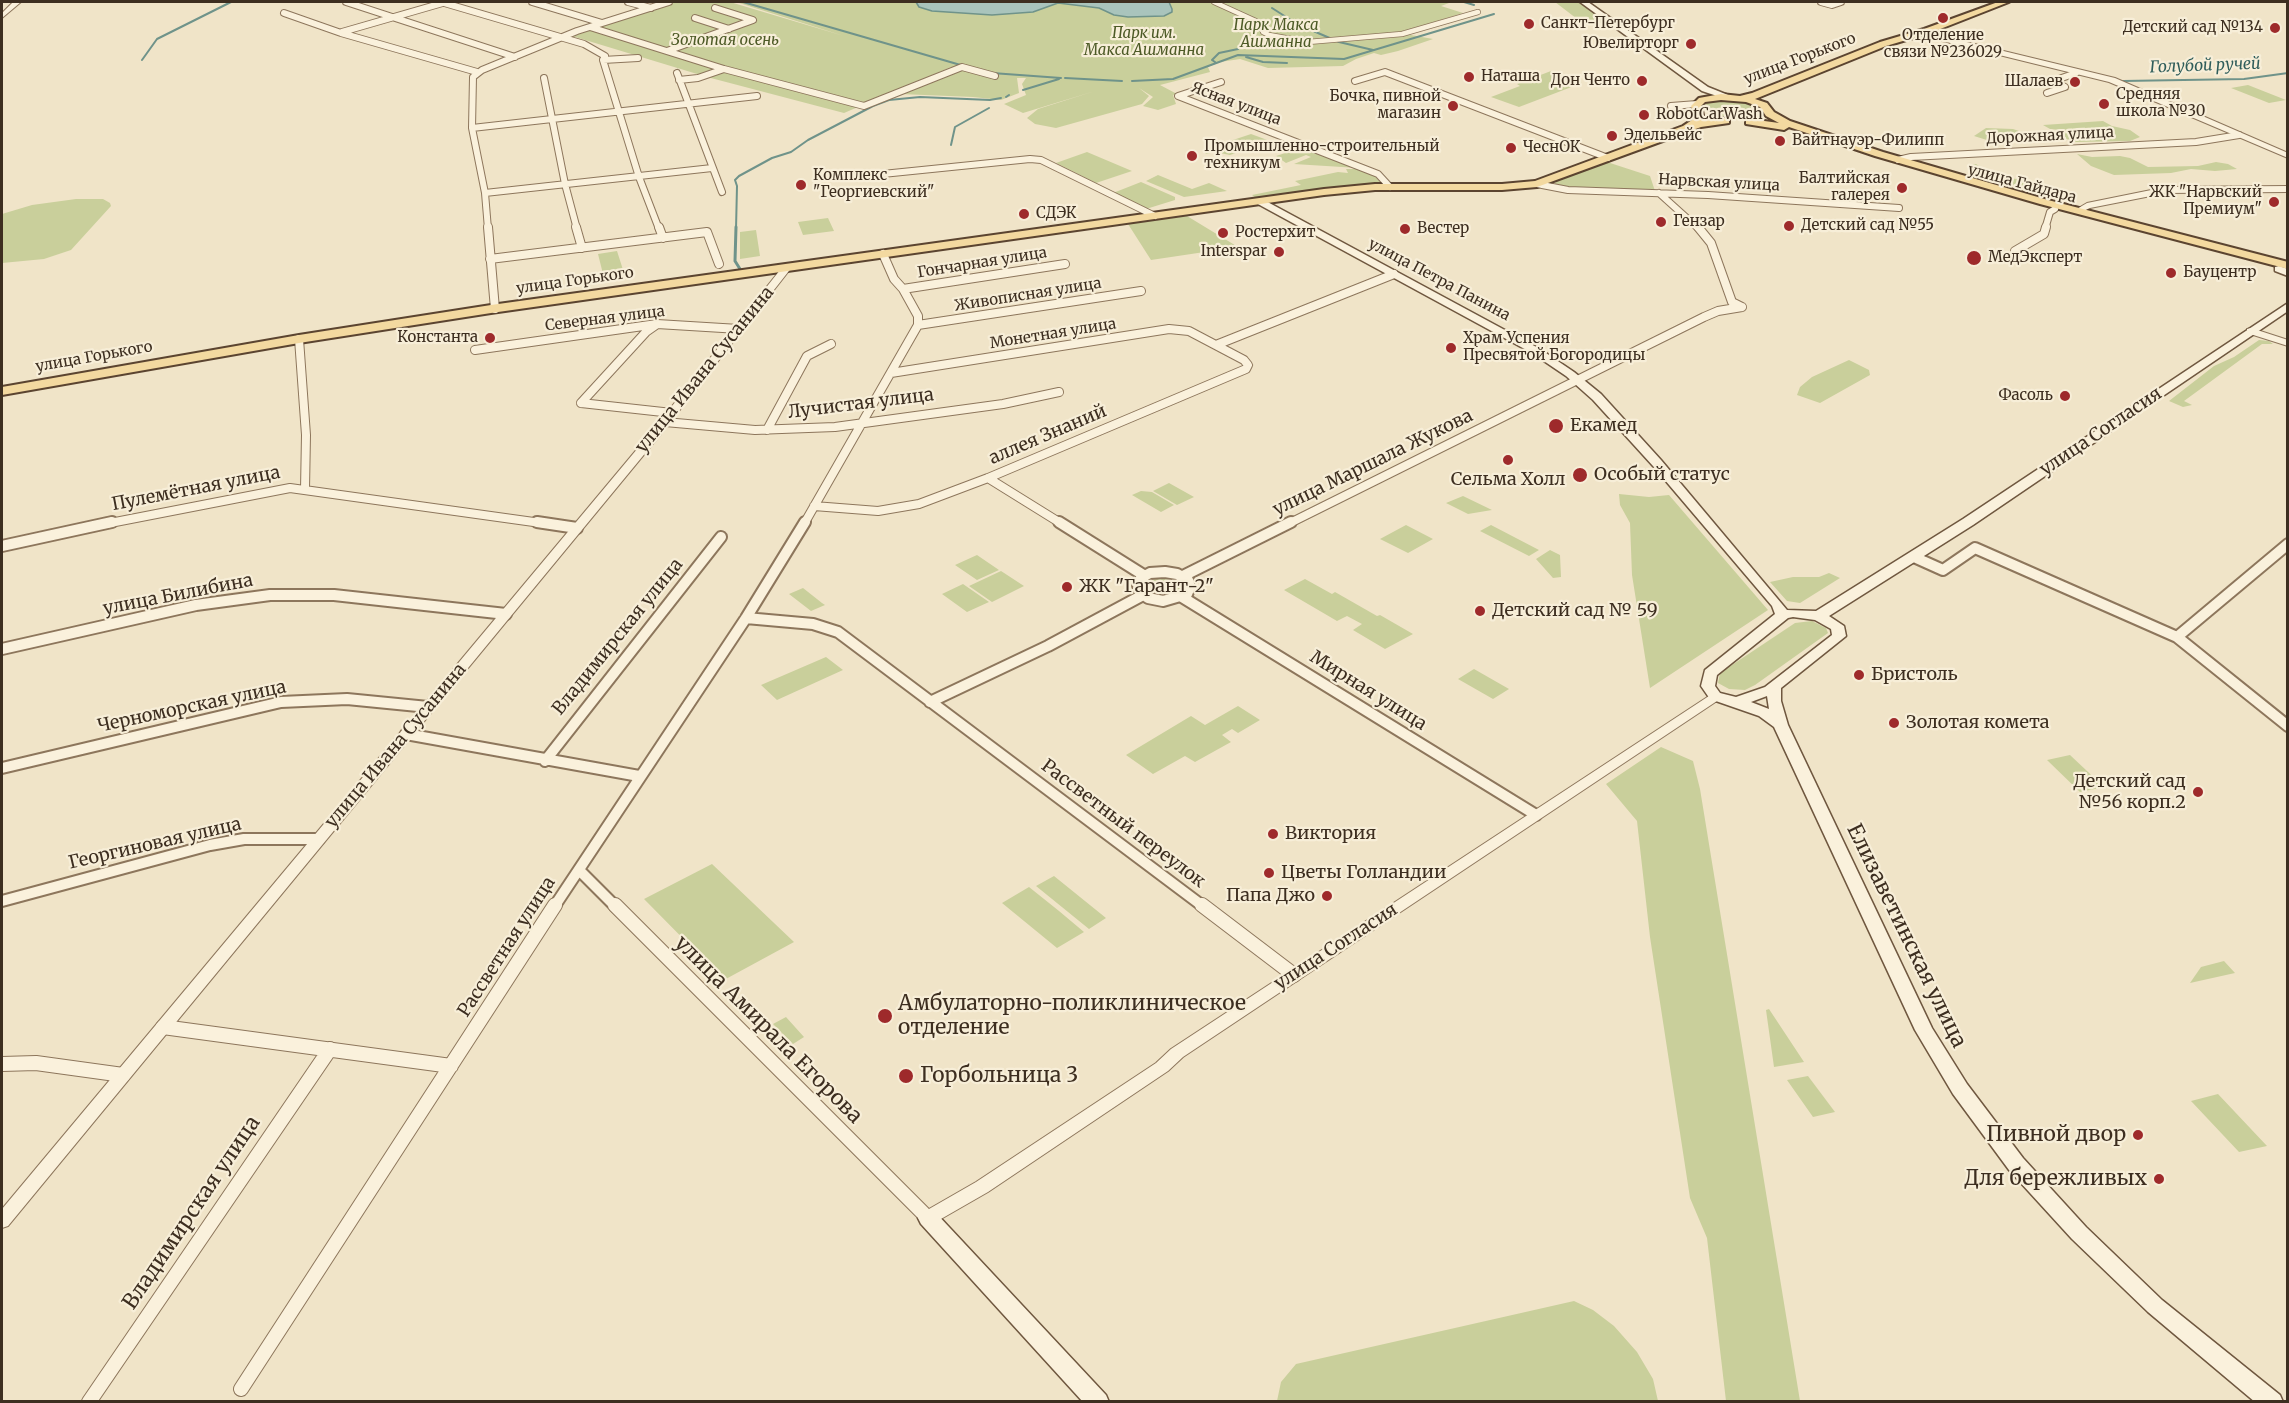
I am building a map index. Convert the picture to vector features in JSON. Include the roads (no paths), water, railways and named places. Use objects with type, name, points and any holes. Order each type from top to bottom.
[{"type":"main road","points":[[1584,2],[1701,100],[1707,116],[1737,122]]},
{"type":"main road","name":"улица Горького","points":[[1701,100],[1754,96],[1883,44],[1925,34],[2005,2]]},
{"type":"main road","name":"улица Горького","points":[[2,391],[299,339],[495,309],[1259,201],[1358,188],[1502,187],[1537,184],[1702,123],[1763,120],[1767,109],[1762,98],[1902,42],[2017,2]]},
{"type":"main road","name":"улица Горького","points":[[1741,98],[1767,109]]},
{"type":"main road","points":[[1685,128],[1700,119],[1701,100]]},
{"type":"main road","name":"улица Гайдара","points":[[1767,109],[1798,127],[1898,160],[2285,270]]},
{"type":"main road","name":"улица Гайдара","points":[[1737,122],[1780,126],[1884,160],[2055,209],[2285,270]]},
{"type":"main road","name":"улица Петра Панина","points":[[1259,201],[1541,354],[1578,380],[1597,397],[1657,463],[1778,605],[1783,615]]},
{"type":"main road","name":"улица Согласия","points":[[1819,616],[1914,557],[2288,306]]},
{"type":"main road","points":[[1737,702],[1774,687],[1839,636],[1839,629],[1819,616],[1811,613],[1783,615],[1710,673],[1708,686],[1715,696],[1764,713],[1780,725]]},
{"type":"main road","name":"Елизаветинская улица","points":[[1774,687],[1774,700],[1780,725],[1924,1030],[1944,1065],[1992,1133],[2046,1197],[2112,1265],[2218,1360],[2272,1401]]},
{"type":"main road","points":[[928,1218],[1098,1401]]},
{"type":"street","points":[[2,16],[17,2]]},
{"type":"street","points":[[346,2],[515,57]]},
{"type":"street","points":[[341,33],[443,2],[584,44],[605,56],[603,60],[639,177],[663,238]]},
{"type":"street","points":[[532,2],[602,23]]},
{"type":"street","points":[[628,2],[651,8]]},
{"type":"street","points":[[284,13],[341,33],[477,72],[590,27],[669,2]]},
{"type":"street","points":[[1214,2],[1262,24],[1263,32],[1269,35],[1308,42],[1413,32],[1478,12]]},
{"type":"street","points":[[1821,2],[1832,5],[1841,2]]},
{"type":"street","points":[[667,51],[753,20],[715,8]]},
{"type":"street","points":[[695,18],[729,29]]},
{"type":"street","points":[[590,27],[724,69],[864,106],[962,67],[995,76]]},
{"type":"street","points":[[1925,34],[2076,73],[2112,80],[2288,156]]},
{"type":"street","points":[[603,60],[638,58]]},
{"type":"street","points":[[722,192],[678,77],[698,78],[724,69]]},
{"type":"street","points":[[477,72],[472,82],[472,128],[485,193],[495,309]]},
{"type":"street","points":[[1356,81],[1385,72],[1608,158]]},
{"type":"street","points":[[2047,93],[2065,87],[2053,81],[2076,73]]},
{"type":"street","points":[[544,78],[565,184],[582,248]]},
{"type":"street","name":"Ясная улица","points":[[1221,82],[1178,96],[1378,174],[1390,187]]},
{"type":"street","points":[[472,128],[757,96]]},
{"type":"street","points":[[1672,104],[1701,100]]},
{"type":"street","name":"Дорожная улица","points":[[1898,160],[1911,157],[2196,142],[2239,135]]},
{"type":"street","points":[[863,176],[1030,159],[1041,160],[1155,216]]},
{"type":"street","points":[[485,193],[711,168]]},
{"type":"street","name":"Нарвская улица","points":[[1537,184],[1568,190],[1659,193],[1899,208]]},
{"type":"street","points":[[2079,210],[2087,206],[2166,190],[2288,189]]},
{"type":"street","name":"улица Маршала Жукова","points":[[1183,576],[1704,317],[1718,311],[1742,308],[1732,302],[1711,243],[1700,229],[1659,193]]},
{"type":"street","points":[[2015,251],[2043,234],[2050,212],[2055,209]]},
{"type":"street","points":[[490,259],[707,232],[719,264]]},
{"type":"street","points":[[861,424],[918,325],[918,316],[903,289],[894,279],[883,254]]},
{"type":"street","name":"Гончарная улица","points":[[903,289],[1065,264]]},
{"type":"street","name":"улица Ивана Сусанина","points":[[2,1221],[669,418],[787,267]]},
{"type":"street","points":[[1216,345],[1394,274]]},
{"type":"street","name":"Живописная улица","points":[[918,325],[1141,291]]},
{"type":"street","name":"Северная улица","points":[[475,350],[657,324],[739,328]]},
{"type":"street","name":"Лучистая улица","points":[[657,324],[646,332],[581,403],[669,418],[768,430],[861,424],[1003,404],[1059,392]]},
{"type":"street","name":"Монетная улица","points":[[891,373],[1169,329],[1189,331],[1216,345]]},
{"type":"street","points":[[2251,331],[2288,343]]},
{"type":"street","points":[[299,339],[306,435],[305,489]]},
{"type":"street","points":[[768,430],[807,356],[831,344]]},
{"type":"street","name":"аллея Знаний","points":[[814,506],[848,510],[899,508],[938,498],[988,478],[1246,369],[1248,365],[1245,360],[1216,345]]},
{"type":"street","name":"Рассветная улица","points":[[241,1389],[639,776],[746,618],[804,524],[861,424]]},
{"type":"street","points":[[988,478],[1144,576],[1163,572],[1183,576],[1189,581],[1190,587],[1182,597],[1160,601],[1143,595],[1138,585],[1144,576]]},
{"type":"street","name":"Пулемётная улица","points":[[2,546],[273,489],[305,489],[577,528]]},
{"type":"street","name":"Владимирская улица","points":[[545,761],[721,537]]},
{"type":"street","points":[[2177,637],[2288,544]]},
{"type":"street","points":[[1914,557],[1943,570],[1974,548],[2177,637],[2288,726]]},
{"type":"street","name":"улица Билибина","points":[[2,649],[196,605],[270,595],[334,595],[506,614]]},
{"type":"street","points":[[930,702],[1048,646],[1143,595]]},
{"type":"street","name":"Мирная улица","points":[[1182,597],[1536,815]]},
{"type":"street","name":"Рассветный переулок","points":[[746,618],[813,624],[831,629],[1294,975]]},
{"type":"street","name":"улица Согласия","points":[[928,1218],[982,1187],[1077,1124],[1294,975],[1715,696]]},
{"type":"street","name":"Черноморская улица","points":[[2,768],[281,702],[347,699],[428,707]]},
{"type":"street","points":[[406,734],[545,761],[639,776]]},
{"type":"street","name":"Георгиновая улица","points":[[2,901],[210,845],[244,839],[319,839]]},
{"type":"street","name":"улица Амирала Егорова","points":[[579,870],[928,1218]]},
{"type":"street","points":[[163,1027],[451,1066]]},
{"type":"street","name":"Владимирская улица","points":[[88,1401],[330,1049]]},
{"type":"street","points":[[2,1064],[36,1063],[123,1075]]},
{"type":"water","points":[[916,2],[1169,2],[1172,12],[1164,16],[1128,17],[1114,15],[1099,8],[1058,3],[1033,12],[992,15],[932,11],[919,7]]},
{"type":"waterway","points":[[142,60],[157,39],[231,2]]},
{"type":"waterway","points":[[743,2],[964,66]]},
{"type":"waterway","points":[[1464,2],[1474,5]]},
{"type":"waterway","points":[[1272,8],[1297,24],[1339,42],[1373,50]]},
{"type":"waterway","points":[[1132,81],[1173,79],[1238,55],[1344,59],[1494,14]]},
{"type":"waterway","points":[[1215,62],[1212,60],[1219,53],[1238,49],[1254,35],[1248,20]]},
{"type":"waterway","points":[[1246,57],[1263,62],[1287,63]]},
{"type":"waterway","points":[[992,73],[1061,78]]},
{"type":"waterway","name":"Голубой ручей","points":[[2123,81],[2244,79],[2288,73]]},
{"type":"waterway","points":[[1065,78],[1122,81]]},
{"type":"waterway","points":[[1023,90],[1059,79]]},
{"type":"waterway","points":[[736,229],[737,186],[735,180],[739,176],[772,158],[791,152],[808,140],[873,106],[889,100],[920,97],[990,100],[1001,98]]},
{"type":"waterway","points":[[951,145],[955,127],[989,108]]},
{"type":"waterway","points":[[736,227],[735,261],[740,269]]},
{"type":"place","name":"Отделение связи №236029","points":[[1943,18]]},
{"type":"place","name":"Санкт-Петербург","points":[[1529,24]]},
{"type":"place","name":"Детский сад №134","points":[[2275,28]]},
{"type":"place","name":"Ювелирторг","points":[[1691,44]]},
{"type":"place","name":"Наташа","points":[[1469,77]]},
{"type":"place","name":"Дон Ченто","points":[[1642,81]]},
{"type":"place","name":"Шалаев","points":[[2075,82]]},
{"type":"place","name":"Средняя школа №30","points":[[2104,104]]},
{"type":"place","name":"Бочка, пивной магазин","points":[[1453,106]]},
{"type":"place","name":"RobotCarWash","points":[[1644,115]]},
{"type":"place","name":"Эдельвейс","points":[[1612,136]]},
{"type":"place","name":"Вайтнауэр-Филипп","points":[[1780,141]]},
{"type":"place","name":"ЧеснОК","points":[[1511,148]]},
{"type":"place","name":"Промышленно-строительный техникум","points":[[1192,156]]},
{"type":"place","name":"Комплекс \"Георгиевский\"","points":[[801,185]]},
{"type":"place","name":"Балтийская галерея","points":[[1902,188]]},
{"type":"place","name":"ЖК \"Нарвский Премиум\"","points":[[2274,202]]},
{"type":"place","name":"СДЭК","points":[[1024,214]]},
{"type":"place","name":"Гензар","points":[[1661,222]]},
{"type":"place","name":"Детский сад №55","points":[[1789,226]]},
{"type":"place","name":"Вестер","points":[[1405,229]]},
{"type":"place","name":"Ростерхит","points":[[1223,233]]},
{"type":"place","name":"Interspar","points":[[1279,252]]},
{"type":"place","name":"МедЭксперт","points":[[1974,258]]},
{"type":"place","name":"Бауцентр","points":[[2171,273]]},
{"type":"place","name":"Константа","points":[[490,338]]},
{"type":"place","name":"Храм Успения Пресвятой Богородицы","points":[[1451,348]]},
{"type":"place","name":"Фасоль","points":[[2065,396]]},
{"type":"place","name":"Екамед","points":[[1556,426]]},
{"type":"place","name":"Сельма Холл","points":[[1508,460]]},
{"type":"place","name":"Особый статус","points":[[1580,475]]},
{"type":"place","name":"ЖК \"Гарант-2\"","points":[[1067,587]]},
{"type":"place","name":"Детский сад № 59","points":[[1480,611]]},
{"type":"place","name":"Бристоль","points":[[1859,675]]},
{"type":"place","name":"Золотая комета","points":[[1894,723]]},
{"type":"place","name":"Детский сад №56 корп.2","points":[[2198,792]]},
{"type":"place","name":"Виктория","points":[[1273,834]]},
{"type":"place","name":"Цветы Голландии","points":[[1269,873]]},
{"type":"place","name":"Папа Джо","points":[[1327,896]]},
{"type":"place","name":"Амбулаторно-поликлиническое отделение","points":[[885,1016]]},
{"type":"place","name":"Горбольница 3","points":[[906,1076]]},
{"type":"place","name":"Пивной двор","points":[[2138,1135]]},
{"type":"place","name":"Для бережливых","points":[[2159,1179]]},
{"type":"park label","name":"Парк Макса Ашманна","points":[[1276,34]]},
{"type":"park label","name":"Золотая осень","points":[[725,41]]},
{"type":"park label","name":"Парк им. Макса Ашманна","points":[[1144,42]]}]
